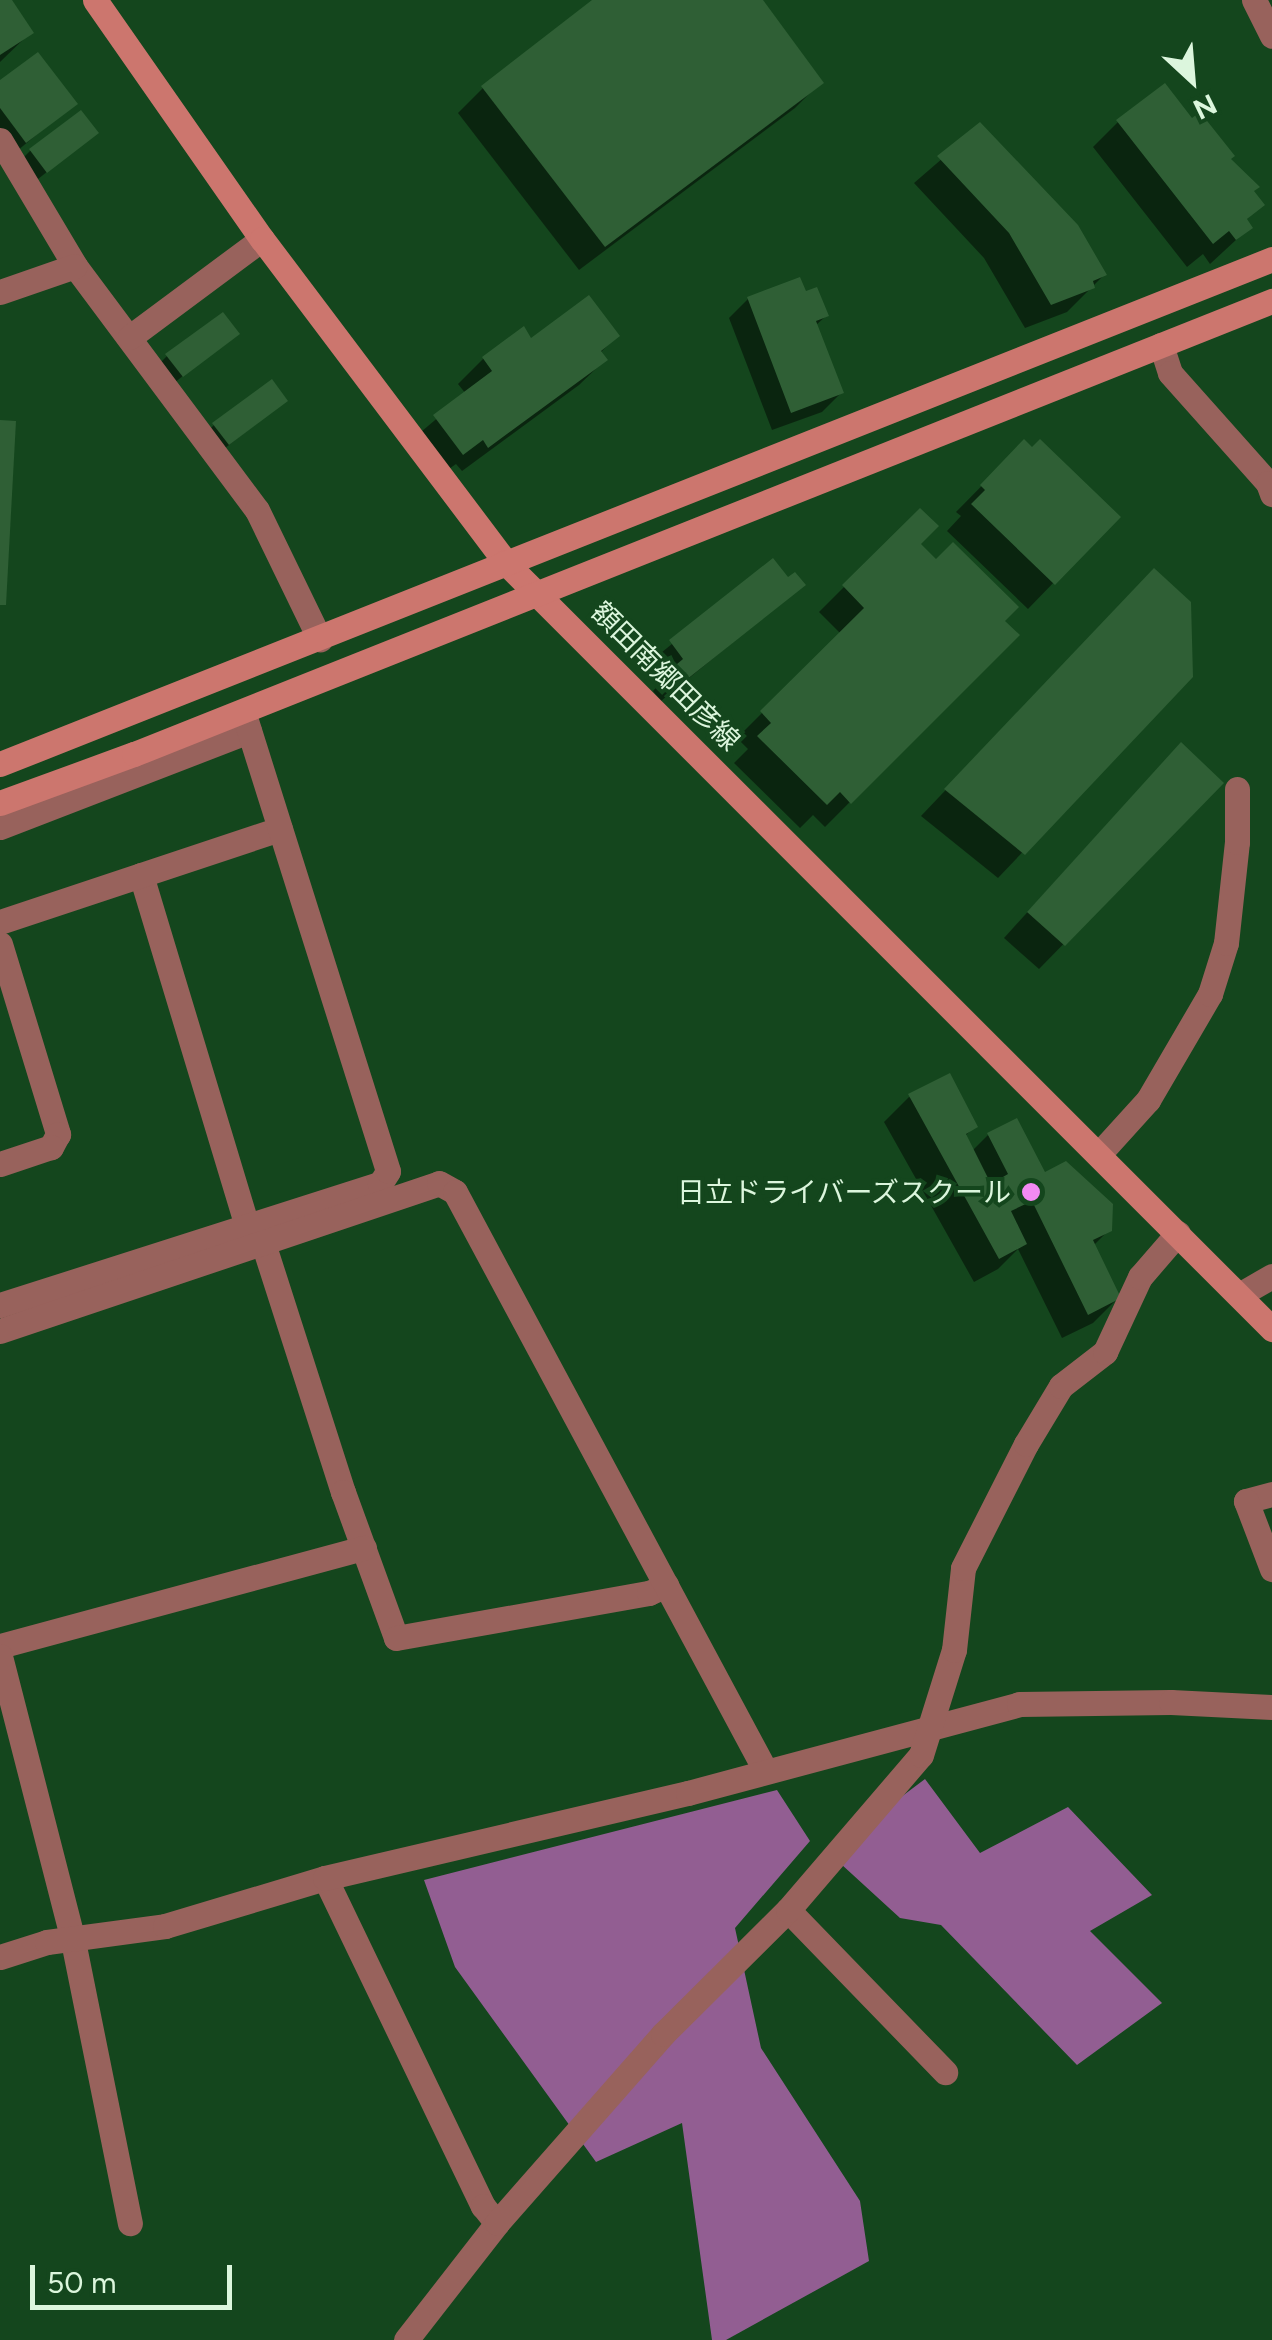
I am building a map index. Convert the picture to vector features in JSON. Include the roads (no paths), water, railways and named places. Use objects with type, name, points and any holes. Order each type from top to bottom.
[{"type":"street","name":"額田南郷田彦線","points":[[95,0],[262,239],[505,562],[1272,1329]]},
{"type":"street","points":[[1254,0],[1272,36]]},
{"type":"street","points":[[0,140],[75,266],[257,510],[320,640]]},
{"type":"street","points":[[130,338],[262,239]]},
{"type":"street","points":[[0,764],[1272,259]]},
{"type":"street","points":[[0,292],[75,266]]},
{"type":"street","points":[[0,827],[539,593],[1272,301]]},
{"type":"street","points":[[1161,345],[1170,373],[1180,387],[1268,483],[1272,494]]},
{"type":"street","points":[[0,803],[246,721]]},
{"type":"street","points":[[0,1332],[380,1184],[388,1171],[246,721]]},
{"type":"street","points":[[0,745],[99,727]]},
{"type":"street","points":[[1099,1154],[1148,1100],[1210,994],[1226,943],[1237,842],[1237,788]]},
{"type":"street","points":[[0,922],[280,830]]},
{"type":"street","points":[[141,875],[255,1235],[396,1638],[649,1593],[666,1584]]},
{"type":"street","points":[[0,944],[58,1134],[51,1146],[0,1164]]},
{"type":"street","points":[[0,1305],[439,1183],[455,1192],[765,1770]]},
{"type":"street","points":[[406,2340],[497,2223],[663,2034],[788,1910],[921,1754],[954,1650],[963,1568],[1026,1444],[1061,1386],[1105,1352],[1140,1277],[1178,1233]]},
{"type":"street","points":[[1238,1295],[1272,1276]]},
{"type":"street","points":[[1272,1494],[1246,1500],[1272,1570]]},
{"type":"street","points":[[0,1646],[364,1548]]},
{"type":"street","points":[[0,1656],[73,1940],[130,2223]]},
{"type":"street","points":[[0,1957],[47,1942],[165,1926],[325,1878],[688,1793],[933,1724],[1019,1704],[1172,1702],[1272,1707]]},
{"type":"street","points":[[325,1878],[483,2206],[497,2223]]},
{"type":"street","points":[[788,1910],[945,2072]]},
{"type":"place","name":"日立ドライバーズスクール","points":[[1031,1192]]}]
